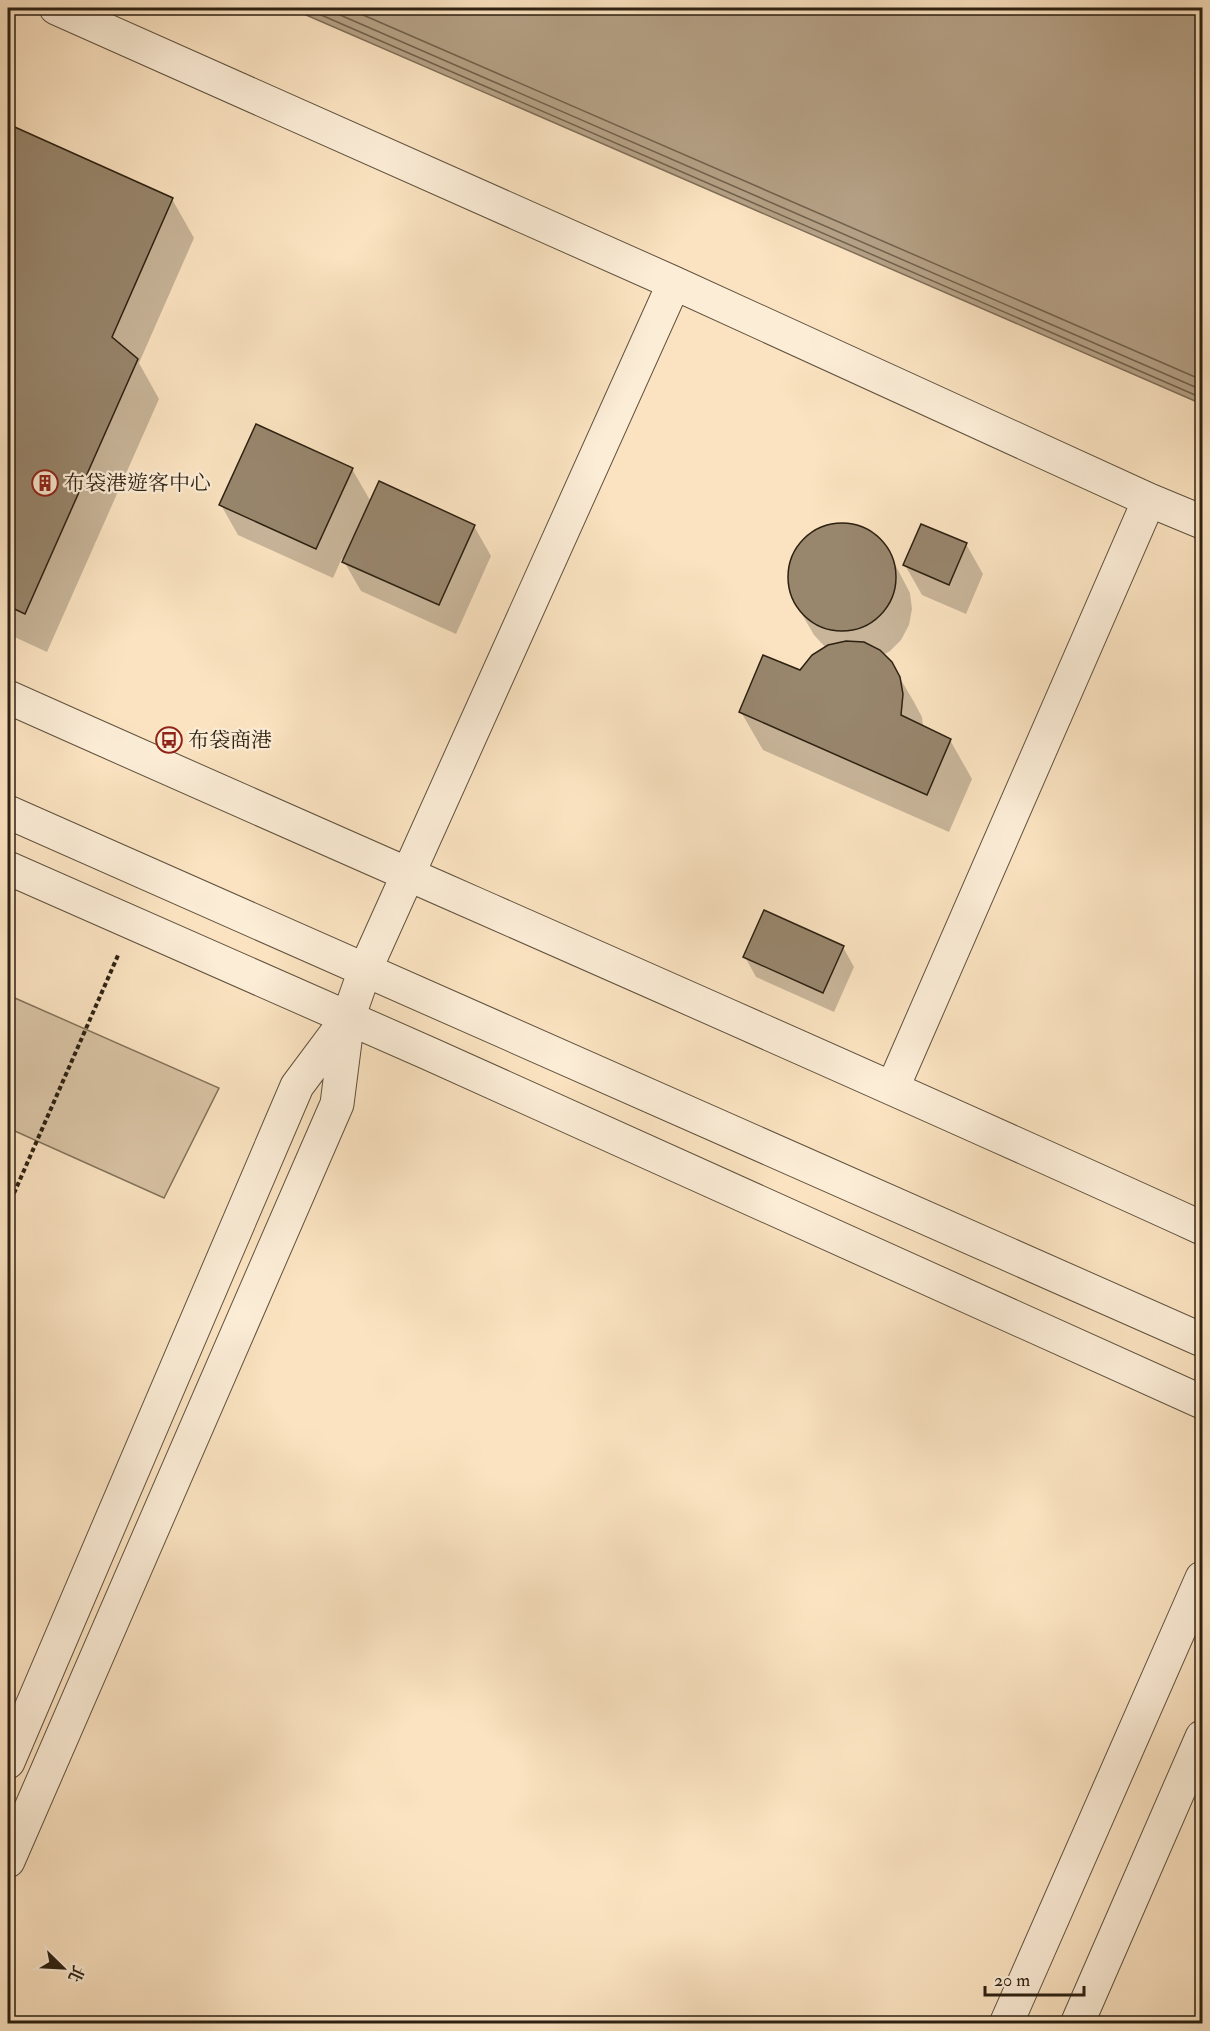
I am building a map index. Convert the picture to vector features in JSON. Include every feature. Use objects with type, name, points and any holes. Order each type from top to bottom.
[{"type":"street","points":[[56,8],[674,283],[1149,500],[1203,522]]},
{"type":"street","points":[[8,1861],[337,1104],[348,1018],[365,970],[674,283]]},
{"type":"street","points":[[893,1087],[1149,500]]},
{"type":"street","points":[[8,697],[407,875],[893,1087],[1203,1228]]},
{"type":"street","points":[[8,812],[1203,1340]]},
{"type":"street","points":[[8,868],[1203,1401]]},
{"type":"street","points":[[8,1762],[297,1086],[348,1018]]},
{"type":"street","points":[[1006,2024],[1203,1578]]},
{"type":"street","points":[[1077,2024],[1203,1737]]},
{"type":"path","points":[[8,1207],[133,922]]},
{"type":"shaded area","points":[[8,995],[219,1088],[164,1198],[8,1128]]},
{"type":"water","points":[[290,8],[1202,8],[1202,404]]},
{"type":"building","name":"布袋港遊客中心","points":[[8,124],[173,198],[112,337],[138,359],[25,614],[8,606]]},
{"type":"building","points":[[256,424],[353,468],[316,549],[219,505]]},
{"type":"building","points":[[379,481],[475,525],[439,605],[342,562]]},
{"type":"building","points":[[842,523],[863,527],[880,539],[892,556],[896,577],[892,598],[880,615],[863,627],[842,631],[821,627],[804,615],[792,598],[788,577],[792,556],[804,539],[821,527]]},
{"type":"building","points":[[921,524],[967,543],[949,585],[903,565]]},
{"type":"building","points":[[846,641],[864,642],[880,650],[892,662],[900,677],[903,694],[901,715],[951,739],[927,795],[739,712],[763,655],[800,670],[812,655],[828,645]]},
{"type":"building","points":[[764,910],[844,946],[823,993],[743,957]]},
{"type":"place","name":"布袋港遊客中心","points":[[45,483]]},
{"type":"place","name":"布袋商港","points":[[169,740]]}]
